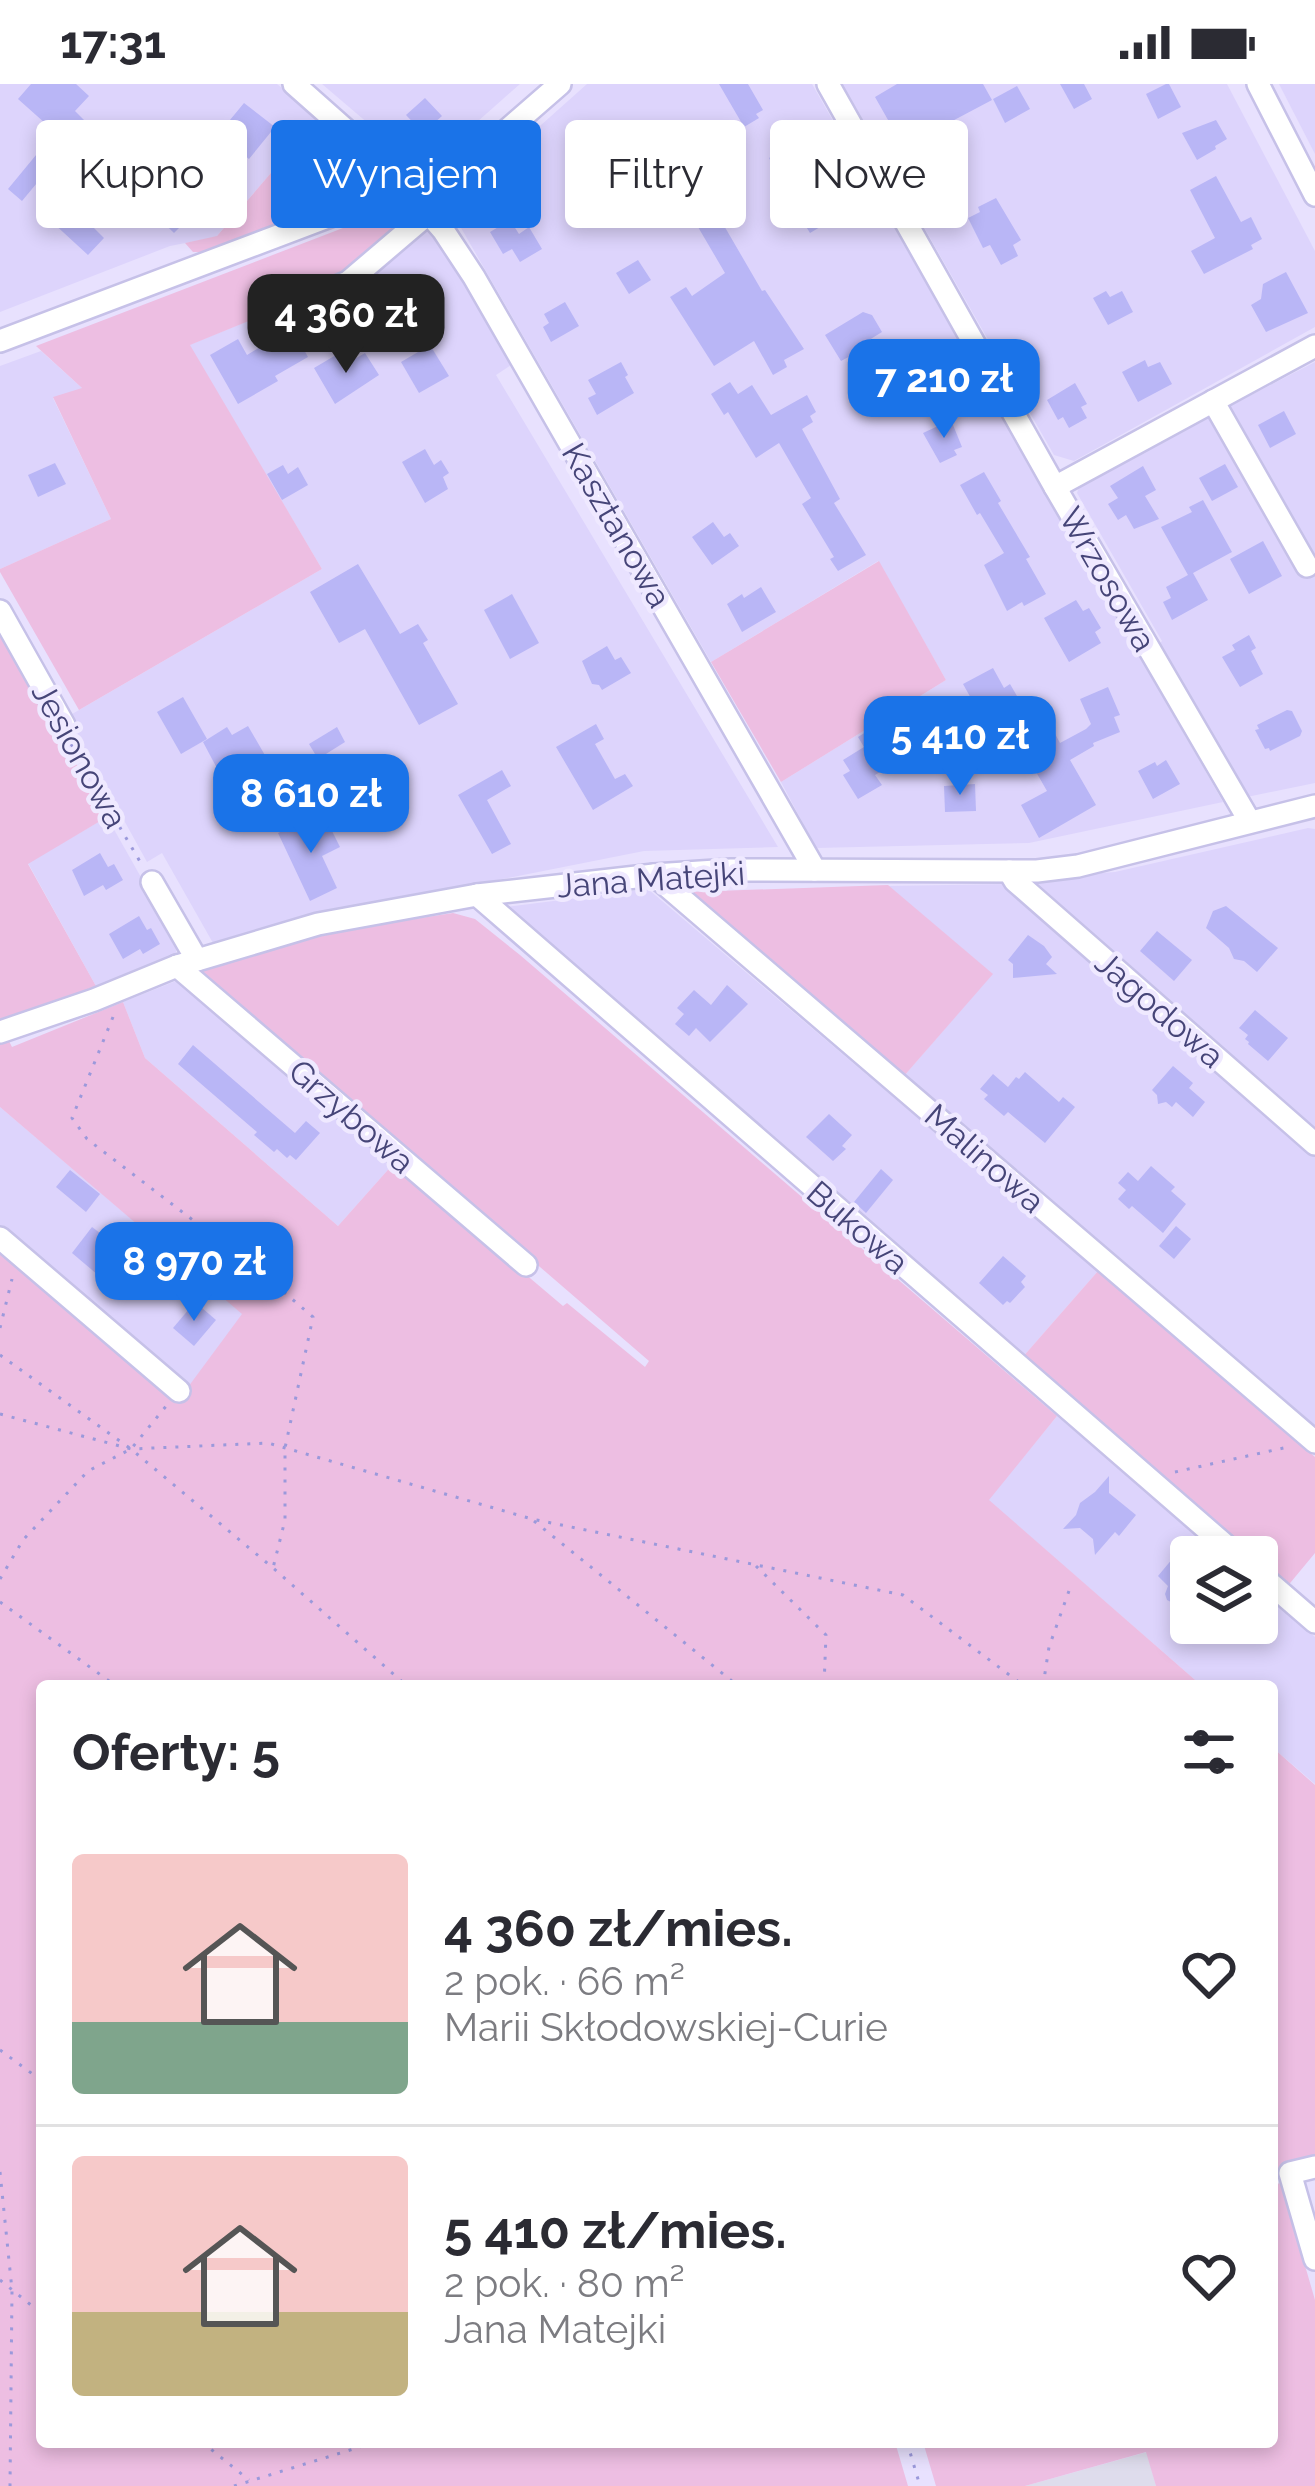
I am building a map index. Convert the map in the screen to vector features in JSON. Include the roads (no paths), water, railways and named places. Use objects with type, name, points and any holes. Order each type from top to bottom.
[{"type":"street","name":"Kasztanowa","points":[[294,84],[335,120]]},
{"type":"street","points":[[519,120],[560,84]]},
{"type":"street","name":"Wrzosowa","points":[[828,84],[1054,487],[1250,822]]},
{"type":"street","points":[[1258,84],[1315,195]]},
{"type":"street","points":[[3,336],[296,228]]},
{"type":"street","points":[[276,314],[348,282],[413,228]]},
{"type":"street","name":"Kasztanowa","points":[[441,228],[815,870]]},
{"type":"street","points":[[1054,487],[1315,346]]},
{"type":"street","points":[[1213,401],[1307,566]]},
{"type":"street","name":"Jesionowa","points":[[0,610],[64,725]]},
{"type":"street","name":"Jana Matejki","points":[[0,1032],[187,963],[318,924],[477,895],[654,874],[1009,871],[1078,866],[1315,806]]},
{"type":"street","name":"Jagodowa","points":[[1009,871],[1315,1144]]},
{"type":"street","name":"Malinowa","points":[[654,874],[1314,1442]]},
{"type":"street","points":[[152,882],[187,963]]},
{"type":"street","name":"Bukowa","points":[[477,895],[1215,1536]]},
{"type":"street","name":"Grzybowa","points":[[187,963],[526,1265]]},
{"type":"street","points":[[0,1238],[179,1391]]},
{"type":"street","points":[[1278,1590],[1315,1622]]},
{"type":"street","points":[[1315,2167],[1290,2174],[1315,2259]]}]
